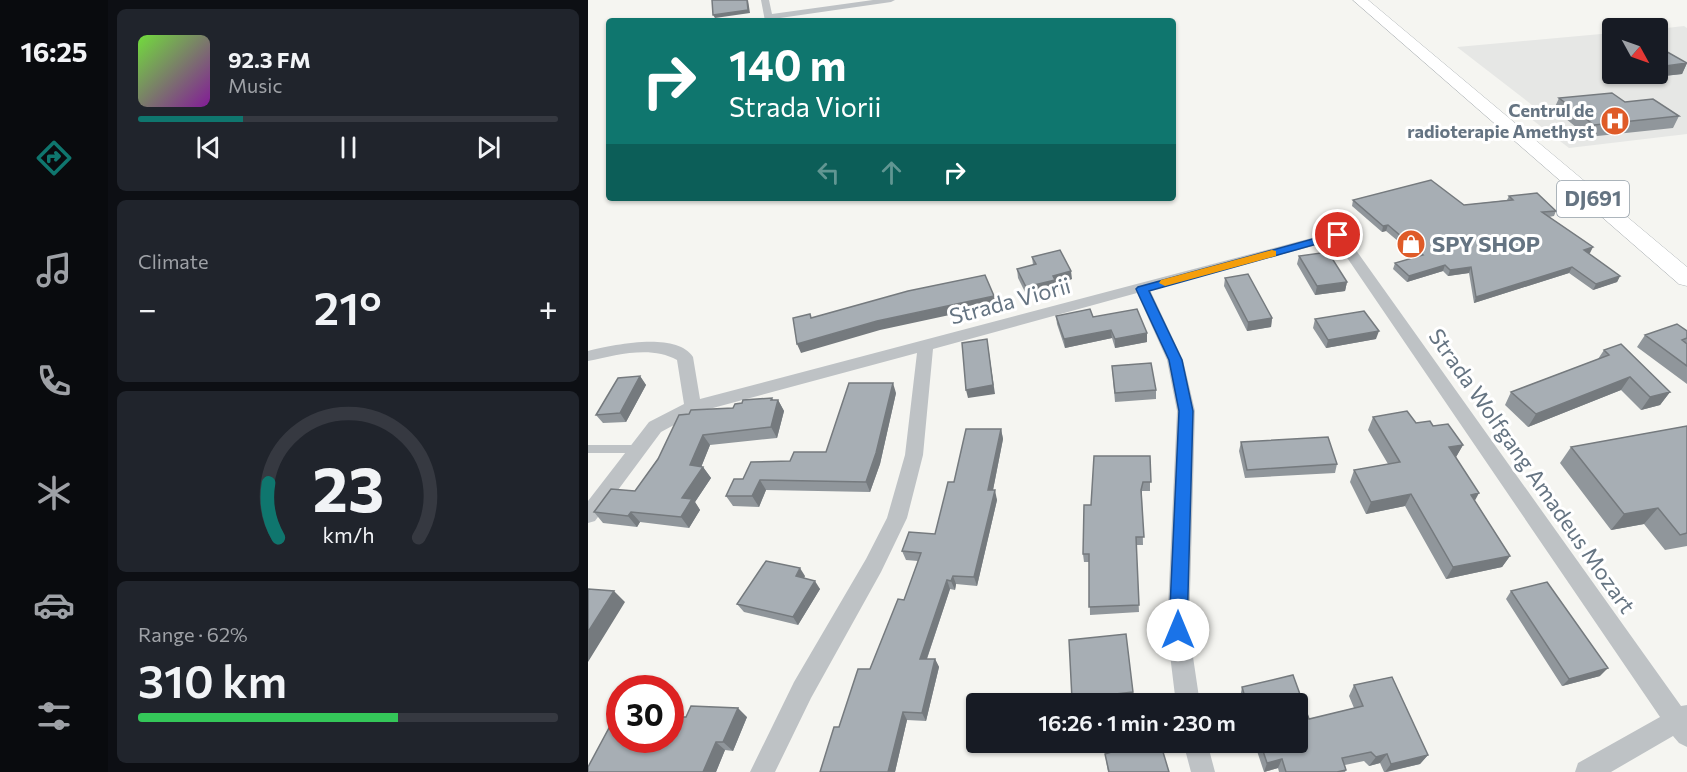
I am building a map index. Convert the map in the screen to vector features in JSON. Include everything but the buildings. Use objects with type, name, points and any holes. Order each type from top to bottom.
[{"type":"main road","name":"DJ691","points":[[1359,0],[1687,279]]},
{"type":"street","points":[[765,0],[769,18]]},
{"type":"street","points":[[775,18],[891,0]]},
{"type":"street","name":"Strada Viorii","points":[[588,515],[655,427],[672,416],[693,407],[925,347],[1338,235]]},
{"type":"street","name":"Strada Wolfgang Amadeus Mozart","points":[[1338,235],[1684,724]]},
{"type":"street","points":[[1142,289],[1175,360],[1186,411],[1178,630],[1187,693]]},
{"type":"street","points":[[762,772],[829,642],[878,560],[898,516],[909,477],[918,426],[925,347]]},
{"type":"street","points":[[588,356],[639,349],[661,348],[676,351],[685,357],[693,407]]},
{"type":"street","points":[[1587,772],[1684,724]]},
{"type":"street","points":[[1198,753],[1203,772]]},
{"type":"lane","points":[[588,449],[637,449]]},
{"type":"shaded area","points":[[1684,26],[1687,28],[1687,134],[1569,148],[1517,108],[1532,105],[1457,47],[1602,34],[1602,84],[1668,84],[1668,28]]},
{"type":"slow traffic","points":[[1165,283],[1272,253]]},
{"type":"place","name":"Centrul de radioterapie Amethyst","points":[[1615,121]]},
{"type":"place","name":"SPY SHOP","points":[[1411,244]]},
{"type":"route","points":[[1178,630],[1186,411],[1175,360],[1142,289],[1338,235]]}]
